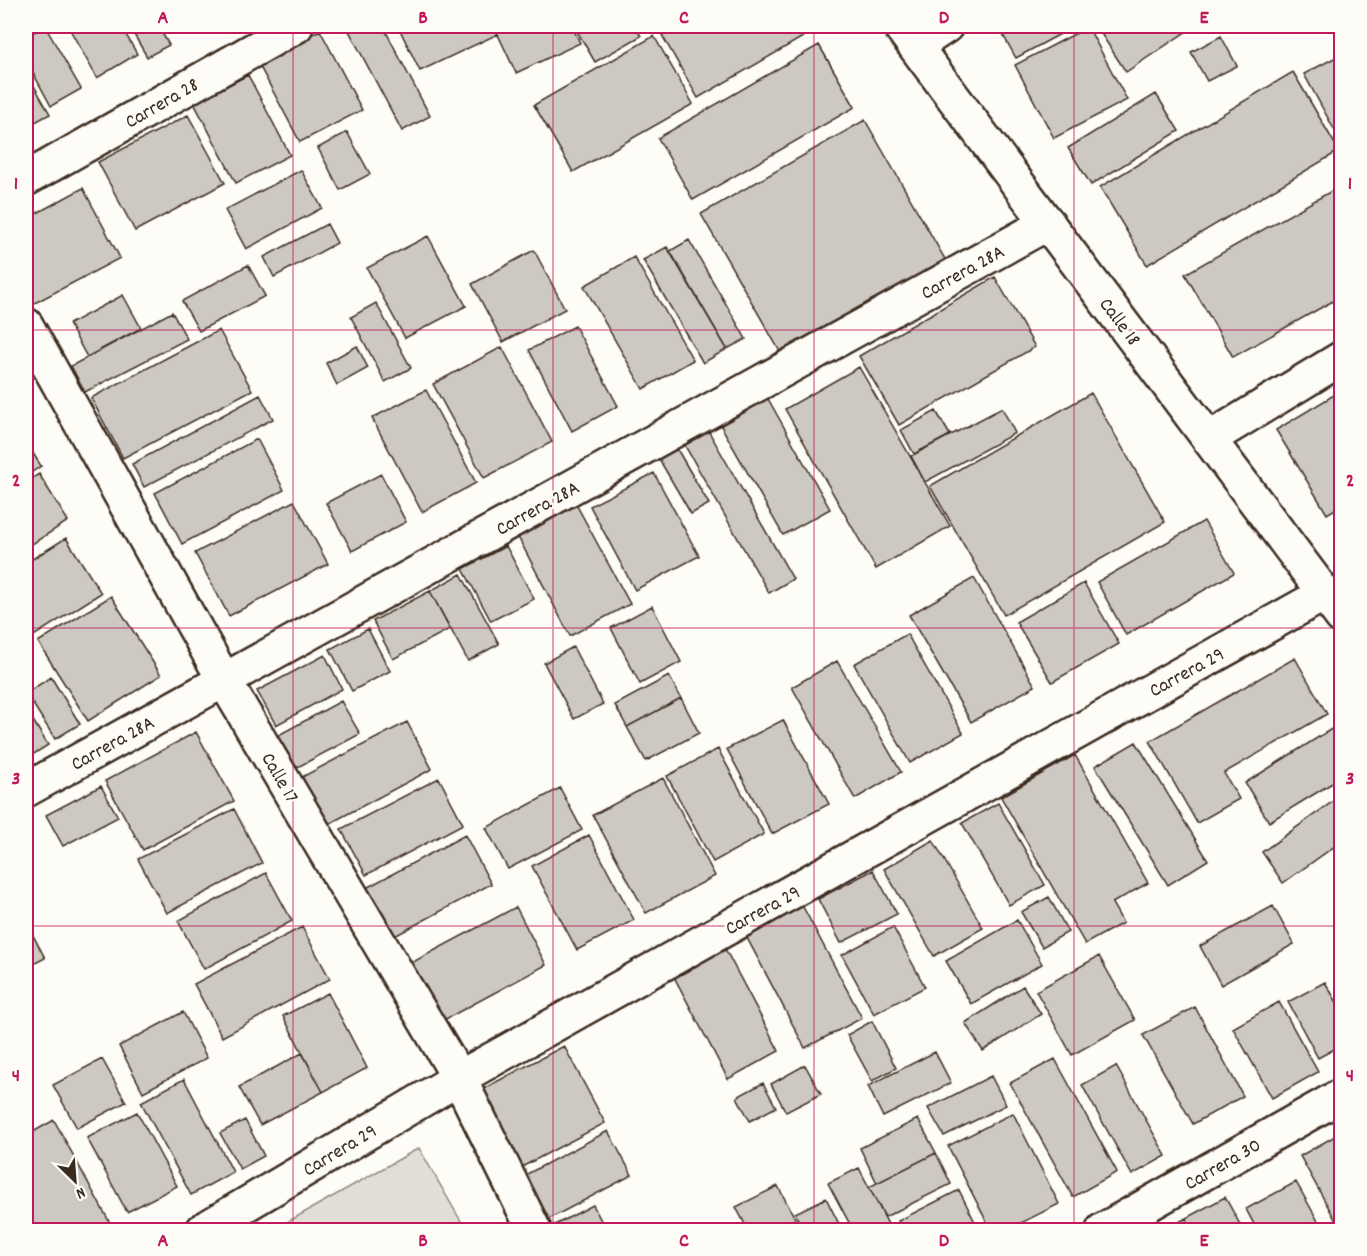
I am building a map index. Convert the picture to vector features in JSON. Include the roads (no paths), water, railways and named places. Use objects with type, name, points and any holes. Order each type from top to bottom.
[{"type":"street","name":"Carrera 28","points":[[26,179],[296,26]]},
{"type":"street","points":[[908,36],[946,26]]},
{"type":"street","name":"Calle 18","points":[[908,36],[1333,606]]},
{"type":"street","name":"Carrera 28A","points":[[26,790],[1048,223]]},
{"type":"street","name":"Calle 17","points":[[26,325],[224,680],[459,1078],[534,1230]]},
{"type":"street","points":[[1209,439],[1341,358]]},
{"type":"street","name":"Carrera 29","points":[[203,1230],[459,1078],[1333,606]]},
{"type":"street","name":"Carrera 30","points":[[1103,1230],[1341,1095]]}]
